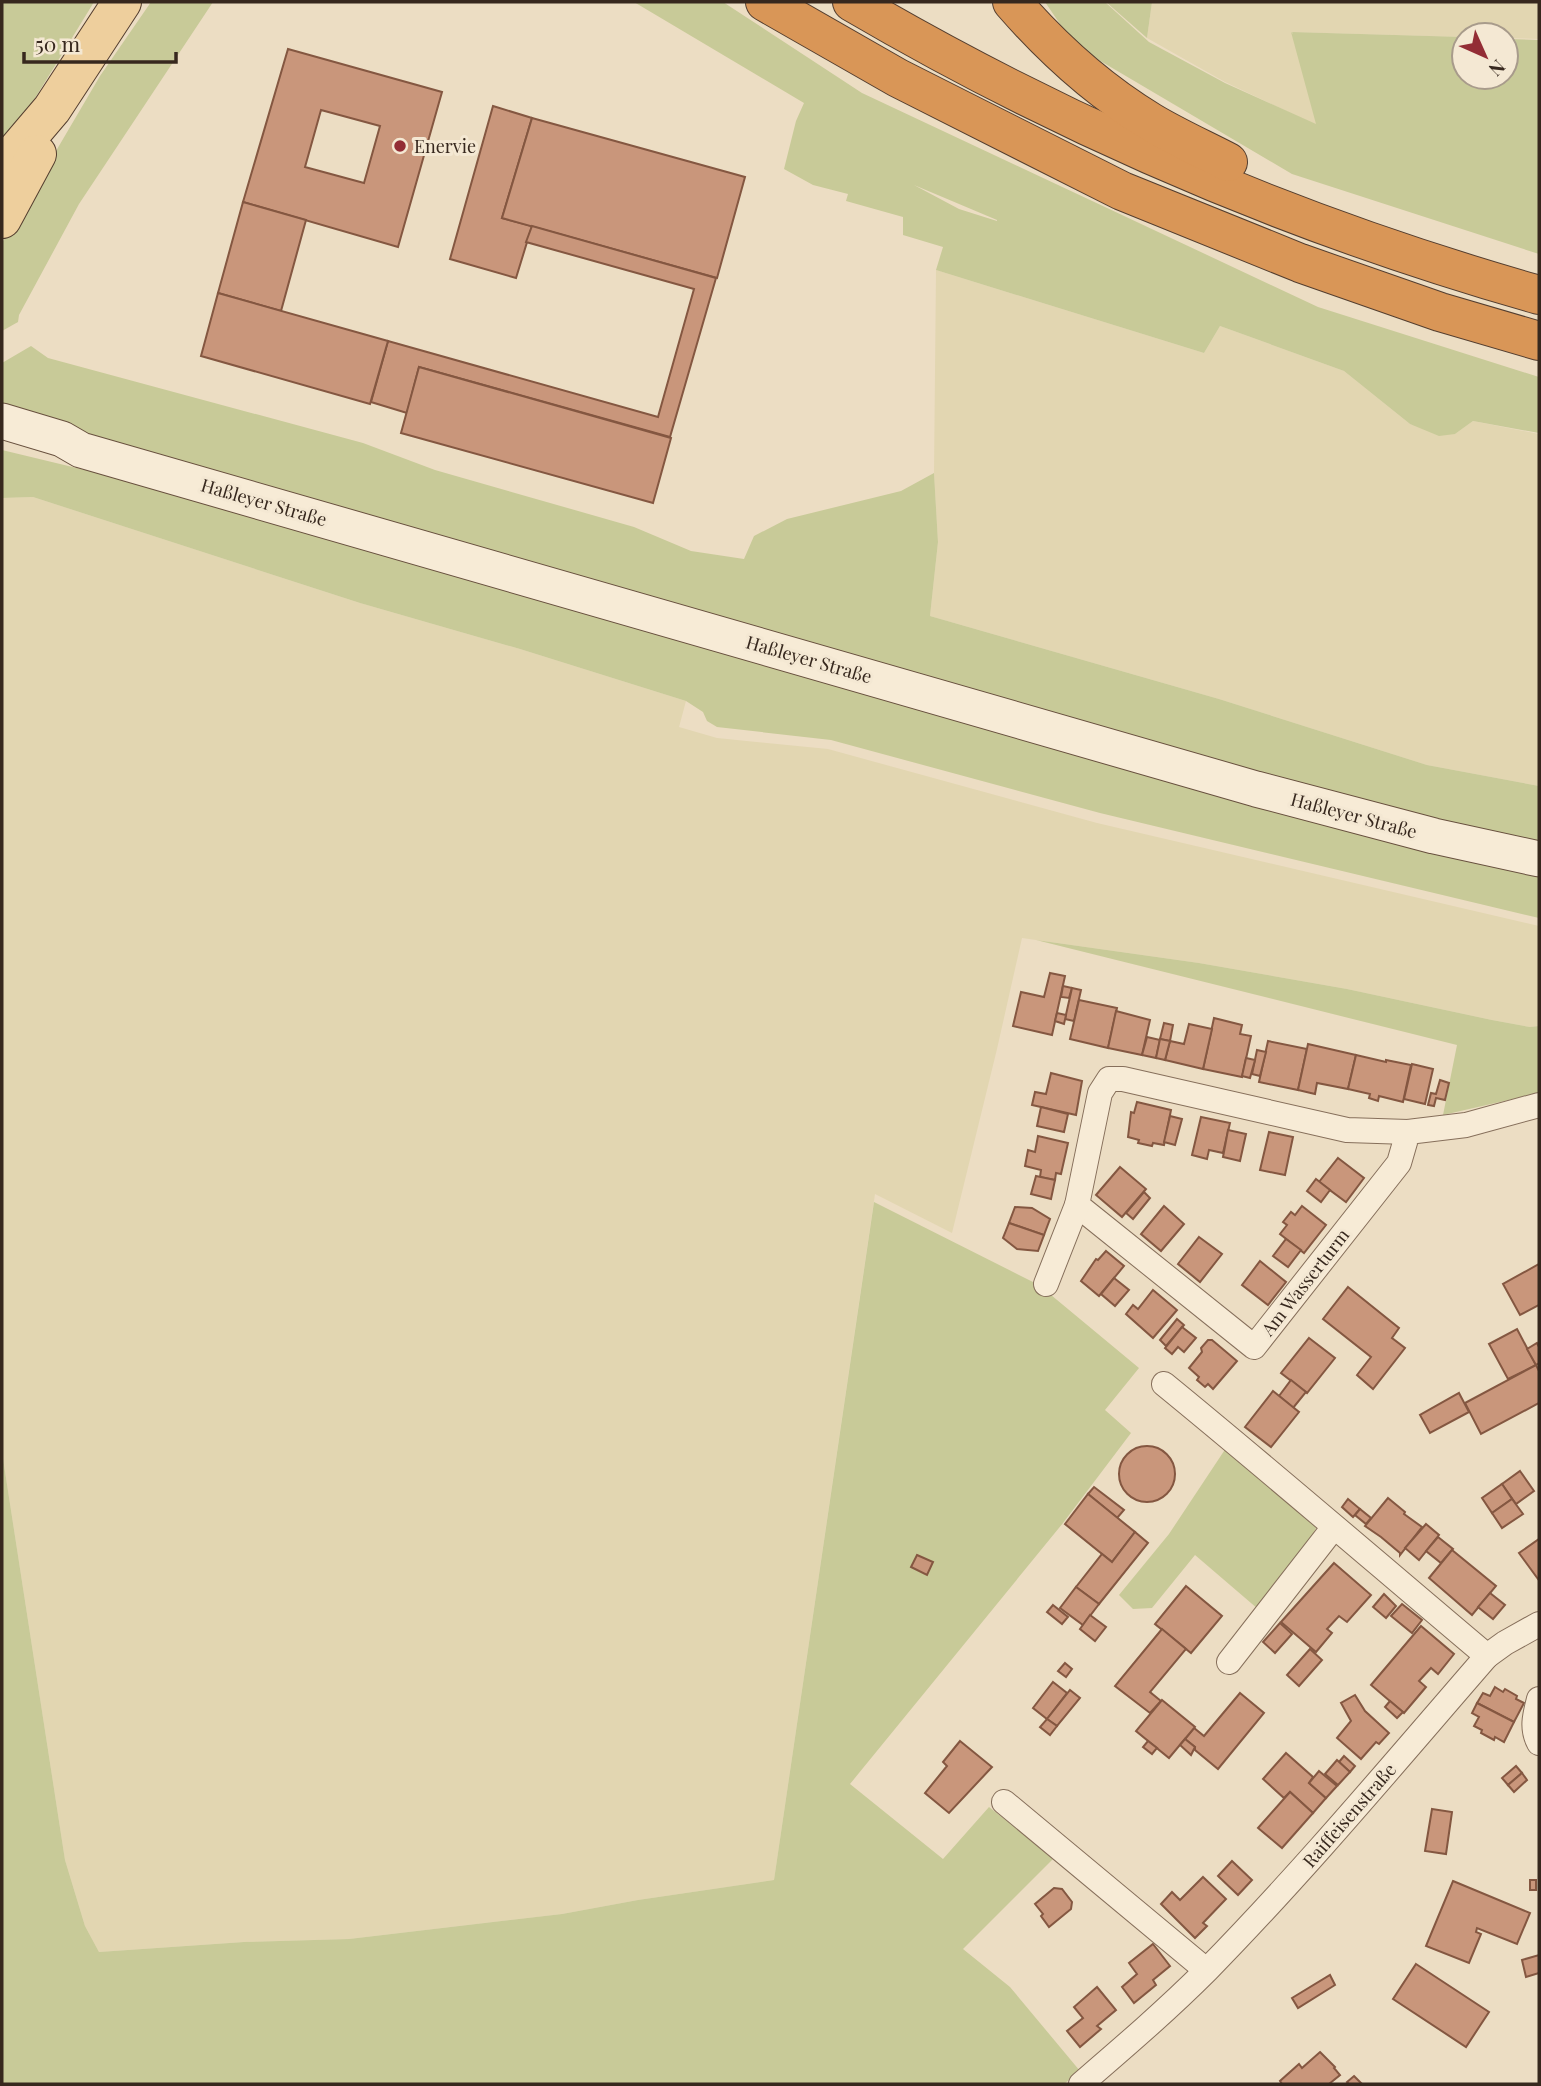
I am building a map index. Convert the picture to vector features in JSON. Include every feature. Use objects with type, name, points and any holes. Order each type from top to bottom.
[{"type":"highway","points":[[765,2],[898,78],[1122,191],[1300,263],[1440,312],[1539,341]]},
{"type":"highway","points":[[852,2],[920,42],[1021,94],[1146,153],[1299,216],[1539,295]]},
{"type":"highway","points":[[1012,2],[1071,64],[1108,92],[1150,121],[1255,175],[1299,216]]},
{"type":"main road","points":[[2,176],[18,149],[52,109],[122,2]]},
{"type":"main road","points":[[2,219],[35,159],[52,109]]},
{"type":"main road","name":"Haßleyer Straße","points":[[2,421],[61,439],[81,450],[1256,789],[1434,836],[1539,859]]},
{"type":"main road","name":"Haßleyer Straße","points":[[2,439],[55,450],[81,450]]},
{"type":"street","points":[[1046,1284],[1077,1205],[1100,1093],[1109,1079],[1123,1079],[1348,1130],[1408,1132],[1465,1125],[1539,1105]]},
{"type":"street","name":"Am Wasserturm","points":[[1077,1205],[1254,1347],[1399,1163],[1408,1132]]},
{"type":"street","points":[[1164,1384],[1270,1470],[1487,1656]]},
{"type":"street","points":[[1229,1662],[1334,1527]]},
{"type":"street","name":"Raiffeisenstraße","points":[[1081,2084],[1138,2035],[1206,1970],[1303,1867],[1487,1656],[1539,1624]]},
{"type":"street","points":[[1539,1699],[1534,1722],[1539,1743]]},
{"type":"street","points":[[1004,1802],[1206,1970]]},
{"type":"shaded area","points":[[1152,2],[1539,2],[1539,39],[1520,38],[1520,21],[1450,21],[1450,37],[1292,32],[1318,126],[1225,82],[1147,38]]},
{"type":"shaded area","points":[[936,270],[1204,353],[1220,326],[1344,371],[1410,424],[1455,434],[1473,421],[1539,434],[1539,786],[1427,765],[1219,699],[930,616],[938,542],[934,473]]},
{"type":"shaded area","points":[[33,497],[360,603],[686,701],[679,727],[717,738],[828,749],[1097,823],[1539,926],[1539,1026],[1530,1027],[1492,1020],[1347,989],[1199,963],[1022,938],[952,1233],[875,1194],[774,1880],[562,1914],[349,1939],[244,1942],[99,1952],[85,1926],[65,1860],[2,1452],[2,498]]},
{"type":"green space","points":[[2,2],[94,2],[2,152]]},
{"type":"green space","points":[[151,2],[213,2],[79,204],[19,315],[18,322],[2,331],[2,243],[100,76]]},
{"type":"green space","points":[[634,2],[723,2],[862,93],[1318,307],[1539,377],[1539,433],[1473,421],[1455,434],[1439,436],[1410,424],[1344,371],[1220,326],[1204,353],[936,270],[943,247],[903,235],[903,217],[846,201],[848,194],[813,185],[784,169],[796,121],[804,103]],"holes":[[[914,185],[997,220],[959,209]]]},
{"type":"green space","points":[[1045,2],[1105,2],[1149,42],[1225,83],[1316,124],[1291,32],[1450,37],[1450,91],[1520,91],[1520,39],[1539,40],[1539,254],[1292,174],[1075,46]]},
{"type":"green space","points":[[1106,2],[1152,2],[1147,38]]},
{"type":"green space","points":[[31,346],[48,358],[363,443],[435,470],[634,527],[691,551],[744,559],[754,536],[787,519],[901,491],[934,473],[938,542],[930,616],[1219,699],[1427,765],[1539,786],[1539,918],[1100,813],[831,740],[717,727],[707,721],[703,712],[686,701],[360,603],[33,497],[2,498],[2,450],[85,470],[101,438],[4,411],[2,414],[2,363]]},
{"type":"green space","points":[[1036,940],[1199,963],[1347,989],[1492,1020],[1530,1027],[1539,1026],[1539,1093],[1443,1115],[1457,1045]]},
{"type":"green space","points":[[874,1202],[1039,1285],[1139,1368],[1105,1410],[1131,1433],[1063,1523],[850,1784],[943,1859],[989,1807],[1054,1858],[963,1949],[1010,1987],[1080,2071],[1064,2084],[2,2084],[2,1452],[65,1860],[85,1926],[99,1952],[244,1942],[349,1939],[562,1914],[774,1880]]},
{"type":"green space","points":[[1228,1445],[1314,1518],[1316,1528],[1309,1543],[1258,1609],[1195,1555],[1152,1608],[1133,1609],[1119,1595],[1169,1534]]},
{"type":"building","name":"Enervie","points":[[288,49],[442,92],[398,247],[243,202]],"holes":[[[321,110],[380,126],[364,183],[305,167]]]},
{"type":"building","points":[[493,106],[532,118],[502,218],[532,226],[516,278],[450,259]]},
{"type":"building","points":[[532,118],[745,177],[717,278],[502,218]]},
{"type":"building","points":[[243,202],[306,220],[281,311],[218,293]]},
{"type":"building","points":[[532,226],[716,278],[670,437],[419,367],[407,413],[371,402],[388,341],[658,417],[694,289],[526,242]]},
{"type":"building","points":[[218,293],[388,341],[370,404],[201,356]]},
{"type":"building","points":[[419,367],[671,438],[653,503],[401,433]]},
{"type":"building","points":[[1050,973],[1065,976],[1052,1035],[1013,1026],[1021,992],[1044,997]]},
{"type":"building","points":[[1063,986],[1072,988],[1069,998],[1061,997]]},
{"type":"building","points":[[1072,988],[1081,990],[1074,1021],[1065,1019]]},
{"type":"building","points":[[1079,1000],[1117,1008],[1108,1048],[1070,1039]]},
{"type":"building","points":[[1116,1011],[1150,1020],[1142,1055],[1108,1048]]},
{"type":"building","points":[[1057,1013],[1066,1015],[1064,1024],[1055,1021]]},
{"type":"building","points":[[1214,1018],[1242,1025],[1240,1034],[1251,1036],[1242,1077],[1203,1069]]},
{"type":"building","points":[[1164,1023],[1173,1025],[1170,1041],[1160,1039]]},
{"type":"building","points":[[1189,1024],[1212,1029],[1203,1069],[1165,1060],[1170,1041],[1184,1044]]},
{"type":"building","points":[[1147,1037],[1160,1040],[1156,1058],[1142,1055]]},
{"type":"building","points":[[1160,1039],[1170,1041],[1165,1060],[1156,1058]]},
{"type":"building","points":[[1268,1041],[1307,1049],[1298,1090],[1259,1082]]},
{"type":"building","points":[[1308,1044],[1356,1055],[1348,1089],[1317,1083],[1315,1094],[1298,1090]]},
{"type":"building","points":[[1257,1050],[1266,1052],[1260,1076],[1252,1074]]},
{"type":"building","points":[[1356,1055],[1411,1065],[1403,1102],[1379,1096],[1378,1101],[1369,1098],[1370,1094],[1348,1089]]},
{"type":"building","points":[[1246,1058],[1255,1060],[1250,1078],[1242,1076]]},
{"type":"building","points":[[1412,1064],[1433,1069],[1425,1104],[1404,1099]]},
{"type":"building","points":[[1051,1073],[1082,1081],[1076,1115],[1032,1105],[1035,1092],[1046,1094]]},
{"type":"building","points":[[1440,1080],[1449,1083],[1445,1100],[1436,1098],[1434,1106],[1428,1105],[1431,1093],[1436,1094]]},
{"type":"building","points":[[1137,1102],[1171,1110],[1164,1145],[1138,1143],[1139,1140],[1128,1137],[1131,1112],[1134,1113]]},
{"type":"building","points":[[1041,1107],[1068,1114],[1064,1132],[1037,1126]]},
{"type":"building","points":[[1170,1116],[1182,1119],[1175,1145],[1164,1142]]},
{"type":"building","points":[[1201,1117],[1230,1123],[1223,1153],[1209,1150],[1207,1159],[1192,1155]]},
{"type":"building","points":[[1228,1130],[1246,1134],[1240,1161],[1223,1157]]},
{"type":"building","points":[[1269,1132],[1293,1137],[1285,1175],[1260,1170]]},
{"type":"building","points":[[1038,1136],[1068,1143],[1061,1174],[1056,1173],[1055,1180],[1040,1177],[1041,1170],[1025,1166],[1028,1150],[1035,1152]]},
{"type":"building","points":[[1338,1158],[1364,1178],[1346,1202],[1319,1182]]},
{"type":"building","points":[[1120,1167],[1146,1189],[1122,1217],[1096,1195]]},
{"type":"building","points":[[1036,1176],[1055,1180],[1051,1199],[1031,1194]]},
{"type":"building","points":[[1316,1179],[1330,1190],[1321,1202],[1307,1191]]},
{"type":"building","points":[[1144,1192],[1150,1198],[1133,1219],[1126,1213]]},
{"type":"building","points":[[1164,1206],[1184,1224],[1161,1251],[1141,1234]]},
{"type":"building","points":[[1302,1206],[1326,1225],[1304,1253],[1280,1234],[1287,1225],[1283,1222],[1291,1212],[1295,1215]]},
{"type":"building","points":[[1015,1207],[1032,1208],[1050,1219],[1044,1235],[1009,1223]]},
{"type":"building","points":[[1009,1223],[1044,1235],[1038,1251],[1017,1249],[1003,1238]]},
{"type":"building","points":[[1199,1237],[1222,1254],[1200,1282],[1178,1264]]},
{"type":"building","points":[[1286,1239],[1301,1250],[1288,1267],[1273,1256]]},
{"type":"building","points":[[1106,1251],[1124,1266],[1099,1296],[1081,1281],[1096,1259]]},
{"type":"building","points":[[1260,1261],[1286,1282],[1268,1305],[1242,1285]]},
{"type":"building","points":[[1539,1264],[1539,1305],[1520,1315],[1503,1284]]},
{"type":"building","points":[[1114,1278],[1129,1290],[1115,1306],[1101,1294]]},
{"type":"building","points":[[1348,1287],[1399,1328],[1392,1338],[1405,1348],[1373,1389],[1357,1375],[1371,1357],[1323,1319]]},
{"type":"building","points":[[1153,1290],[1177,1310],[1153,1338],[1126,1314],[1133,1305],[1138,1309]]},
{"type":"building","points":[[1177,1319],[1184,1325],[1166,1346],[1160,1340]]},
{"type":"building","points":[[1182,1327],[1196,1338],[1184,1352],[1178,1347],[1172,1354],[1165,1348]]},
{"type":"building","points":[[1517,1329],[1536,1365],[1508,1379],[1489,1344]]},
{"type":"building","points":[[1309,1338],[1335,1358],[1307,1393],[1281,1373]]},
{"type":"building","points":[[1208,1340],[1212,1340],[1237,1361],[1213,1389],[1208,1384],[1205,1387],[1197,1380],[1199,1377],[1189,1368]]},
{"type":"building","points":[[1537,1343],[1539,1363],[1536,1365],[1527,1349]]},
{"type":"building","points":[[1536,1365],[1539,1371],[1539,1403],[1481,1434],[1465,1403]]},
{"type":"building","points":[[1291,1380],[1306,1392],[1293,1408],[1279,1396]]},
{"type":"building","points":[[1273,1391],[1299,1412],[1271,1447],[1245,1427]]},
{"type":"building","points":[[1459,1393],[1469,1412],[1430,1433],[1420,1415]]},
{"type":"building","points":[[1147,1446],[1158,1448],[1167,1454],[1173,1463],[1173,1485],[1167,1494],[1158,1500],[1147,1502],[1136,1500],[1127,1494],[1121,1485],[1119,1474],[1121,1463],[1127,1454],[1136,1448]]},
{"type":"building","points":[[1520,1471],[1534,1491],[1516,1504],[1502,1484]]},
{"type":"building","points":[[1502,1484],[1512,1499],[1492,1513],[1482,1498]]},
{"type":"building","points":[[1094,1487],[1124,1510],[1117,1518],[1088,1494]]},
{"type":"building","points":[[1088,1494],[1135,1532],[1112,1562],[1065,1524]]},
{"type":"building","points":[[1388,1498],[1422,1527],[1400,1555],[1365,1526]]},
{"type":"building","points":[[1348,1499],[1360,1509],[1353,1517],[1342,1507]]},
{"type":"building","points":[[1512,1499],[1523,1514],[1502,1528],[1492,1513]]},
{"type":"building","points":[[1360,1509],[1371,1518],[1366,1524],[1355,1515]]},
{"type":"building","points":[[1426,1524],[1439,1535],[1419,1560],[1405,1548]]},
{"type":"building","points":[[1135,1532],[1148,1543],[1099,1604],[1076,1587],[1102,1554],[1112,1562]]},
{"type":"building","points":[[1438,1537],[1453,1549],[1441,1563],[1426,1551]]},
{"type":"building","points":[[1539,1539],[1539,1578],[1538,1579],[1519,1553]]},
{"type":"building","points":[[1452,1550],[1496,1586],[1472,1615],[1429,1578]]},
{"type":"building","points":[[917,1555],[933,1562],[927,1575],[911,1567]]},
{"type":"building","points":[[1334,1563],[1371,1595],[1347,1622],[1339,1616],[1327,1629],[1332,1633],[1316,1652],[1281,1622]]},
{"type":"building","points":[[1186,1586],[1222,1616],[1191,1653],[1155,1624]]},
{"type":"building","points":[[1076,1587],[1099,1604],[1083,1625],[1060,1608]]},
{"type":"building","points":[[1490,1593],[1505,1605],[1493,1619],[1478,1607]]},
{"type":"building","points":[[1384,1594],[1396,1606],[1386,1618],[1373,1607]]},
{"type":"building","points":[[1402,1604],[1422,1620],[1412,1633],[1391,1616]]},
{"type":"building","points":[[1053,1605],[1068,1617],[1062,1624],[1047,1612]]},
{"type":"building","points":[[1090,1615],[1106,1627],[1095,1641],[1080,1629]]},
{"type":"building","points":[[1280,1623],[1292,1634],[1275,1653],[1263,1642]]},
{"type":"building","points":[[1421,1626],[1454,1654],[1438,1674],[1431,1668],[1419,1681],[1426,1687],[1404,1713],[1371,1685]]},
{"type":"building","points":[[1162,1629],[1186,1649],[1150,1692],[1161,1701],[1150,1713],[1115,1686]]},
{"type":"building","points":[[1310,1649],[1322,1660],[1299,1686],[1287,1675]]},
{"type":"building","points":[[1065,1663],[1072,1669],[1066,1677],[1058,1671]]},
{"type":"building","points":[[1053,1682],[1067,1693],[1047,1719],[1033,1708]]},
{"type":"building","points":[[1495,1687],[1503,1692],[1505,1689],[1524,1703],[1514,1722],[1477,1703],[1483,1693],[1490,1696]]},
{"type":"building","points":[[1070,1690],[1080,1698],[1057,1726],[1047,1719]]},
{"type":"building","points":[[1240,1693],[1264,1713],[1218,1769],[1185,1739],[1194,1728],[1204,1736]]},
{"type":"building","points":[[1355,1695],[1365,1711],[1389,1733],[1379,1744],[1376,1742],[1361,1759],[1337,1738],[1351,1721],[1341,1703]]},
{"type":"building","points":[[1162,1700],[1195,1727],[1169,1758],[1136,1731]]},
{"type":"building","points":[[1390,1701],[1403,1712],[1397,1718],[1385,1707]]},
{"type":"building","points":[[1477,1703],[1514,1722],[1504,1742],[1495,1737],[1494,1740],[1474,1726],[1479,1717],[1472,1713]]},
{"type":"building","points":[[1047,1719],[1057,1726],[1050,1735],[1040,1727]]},
{"type":"building","points":[[1185,1739],[1195,1747],[1191,1755],[1180,1745]]},
{"type":"building","points":[[960,1741],[992,1767],[949,1813],[925,1793],[947,1766],[943,1762]]},
{"type":"building","points":[[1148,1741],[1157,1748],[1152,1754],[1143,1747]]},
{"type":"building","points":[[1286,1753],[1313,1777],[1309,1783],[1326,1798],[1313,1813],[1290,1792],[1284,1798],[1263,1779]]},
{"type":"building","points":[[1344,1756],[1355,1766],[1350,1772],[1339,1762]]},
{"type":"building","points":[[1337,1760],[1350,1772],[1338,1785],[1325,1774]]},
{"type":"building","points":[[1516,1766],[1522,1773],[1508,1785],[1502,1778]]},
{"type":"building","points":[[1319,1771],[1337,1786],[1326,1798],[1309,1783]]},
{"type":"building","points":[[1522,1773],[1527,1780],[1514,1792],[1508,1785]]},
{"type":"building","points":[[1290,1792],[1313,1813],[1282,1848],[1258,1828]]},
{"type":"building","points":[[1432,1809],[1452,1812],[1446,1854],[1425,1851]]},
{"type":"building","points":[[1232,1861],[1252,1880],[1238,1895],[1218,1876]]},
{"type":"building","points":[[1203,1877],[1226,1899],[1203,1923],[1207,1926],[1195,1938],[1161,1904],[1172,1892],[1180,1900]]},
{"type":"building","points":[[1530,1880],[1536,1880],[1536,1890],[1530,1890]]},
{"type":"building","points":[[1453,1881],[1530,1913],[1517,1944],[1477,1928],[1476,1932],[1481,1934],[1469,1963],[1426,1946]]},
{"type":"building","points":[[1054,1888],[1062,1889],[1072,1902],[1071,1909],[1049,1927],[1035,1904]]},
{"type":"building","points":[[1153,1944],[1170,1966],[1153,1980],[1156,1985],[1134,2003],[1122,1987],[1137,1974],[1129,1963]]},
{"type":"building","points":[[1539,1955],[1539,1973],[1526,1977],[1522,1960]]},
{"type":"building","points":[[1416,1964],[1489,2012],[1466,2047],[1393,1999]]},
{"type":"building","points":[[1330,1975],[1335,1985],[1298,2008],[1292,1998]]},
{"type":"building","points":[[1097,1987],[1116,2010],[1097,2026],[1101,2029],[1080,2047],[1067,2031],[1083,2018],[1074,2007]]},
{"type":"building","points":[[1320,2052],[1340,2075],[1329,2084],[1282,2084],[1280,2081],[1299,2064],[1302,2068]]},
{"type":"building","points":[[1354,2076],[1361,2083],[1360,2084],[1347,2082]]},
{"type":"place","name":"Enervie","points":[[400,146]]}]
